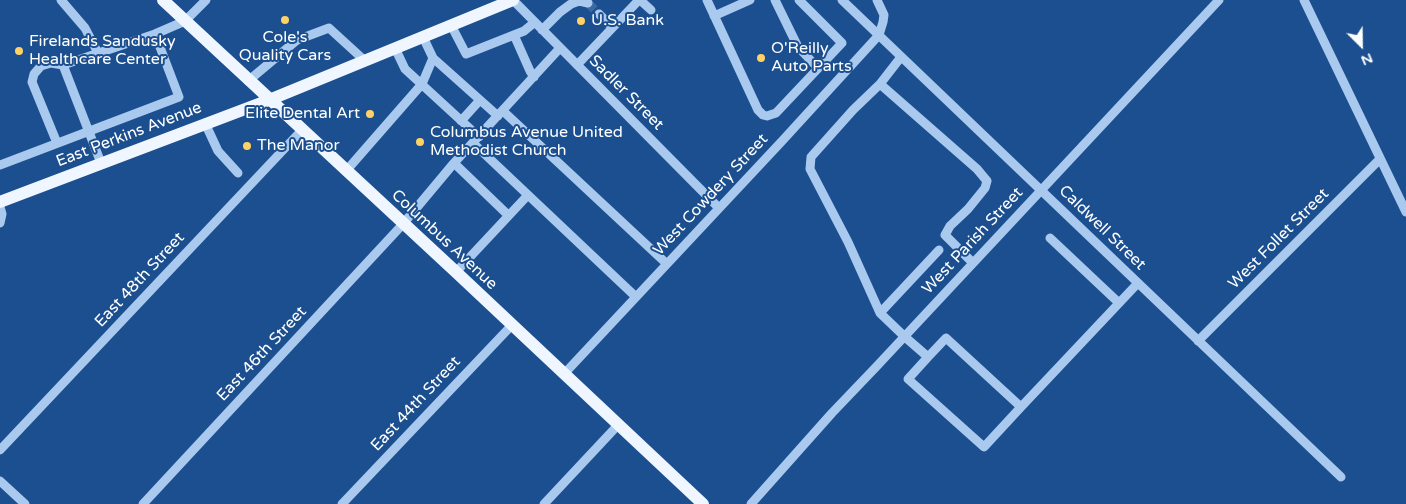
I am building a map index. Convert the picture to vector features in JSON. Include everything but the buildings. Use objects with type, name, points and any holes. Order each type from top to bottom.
[{"type":"main road","name":"Columbus Avenue","points":[[163,0],[703,504]]},
{"type":"main road","name":"East Perkins Avenue","points":[[0,202],[269,100],[451,25],[490,4],[513,0]]},
{"type":"street","points":[[61,0],[85,28],[98,53]]},
{"type":"street","points":[[57,143],[32,82],[34,74],[41,66],[51,63],[63,65],[154,34],[185,21],[206,0]]},
{"type":"street","name":"Sadler Street","points":[[513,0],[719,208]]},
{"type":"street","points":[[577,65],[639,0],[651,10]]},
{"type":"street","points":[[707,0],[758,110],[767,116],[776,113],[842,43],[799,0]]},
{"type":"street","points":[[714,16],[750,0]]},
{"type":"street","points":[[775,0],[798,47],[818,68]]},
{"type":"street","name":"Caldwell Street","points":[[842,0],[1342,477]]},
{"type":"street","points":[[876,0],[884,15],[879,35]]},
{"type":"street","name":"West Parish Street","points":[[751,504],[832,413],[1219,0]]},
{"type":"street","points":[[1304,0],[1406,212]]},
{"type":"street","points":[[542,30],[571,4],[579,1],[588,3]]},
{"type":"street","points":[[599,14],[612,27]]},
{"type":"street","points":[[451,25],[466,54],[524,31],[535,22]]},
{"type":"street","points":[[248,81],[297,40],[329,28],[364,60]]},
{"type":"street","points":[[0,165],[179,97],[154,34]]},
{"type":"street","points":[[514,34],[534,77]]},
{"type":"street","name":"West Cowdery Street","points":[[564,374],[879,35]]},
{"type":"street","points":[[423,36],[433,58],[480,100],[500,113],[667,264]]},
{"type":"street","points":[[395,48],[405,69],[461,121],[476,140],[528,195],[636,297]]},
{"type":"street","name":"East 46th Street","points":[[143,504],[403,224],[454,163],[560,48]]},
{"type":"street","points":[[901,57],[880,84],[853,110],[811,157],[810,169],[848,242],[880,313],[928,358]]},
{"type":"street","points":[[346,171],[422,84],[433,58]]},
{"type":"street","points":[[63,65],[101,163]]},
{"type":"street","points":[[880,84],[987,181],[985,188],[968,210],[950,226],[945,234],[973,264]]},
{"type":"street","points":[[461,121],[480,100]]},
{"type":"street","points":[[205,123],[218,151],[238,173]]},
{"type":"street","name":"East 48th Street","points":[[0,450],[302,130]]},
{"type":"street","name":"West Follet Street","points":[[1198,340],[1380,159]]},
{"type":"street","points":[[454,163],[508,215]]},
{"type":"street","points":[[456,272],[528,195]]},
{"type":"street","points":[[0,206],[2,214],[0,223]]},
{"type":"street","points":[[1050,238],[1119,303]]},
{"type":"street","points":[[880,313],[939,250]]},
{"type":"street","points":[[1021,407],[946,338],[908,379],[984,447],[1138,282]]},
{"type":"street","name":"East 44th Street","points":[[342,504],[512,325]]},
{"type":"street","points":[[544,504],[618,425]]},
{"type":"street","points":[[0,481],[25,504]]},
{"type":"tunnel","points":[[588,3],[599,14]]},
{"type":"place","name":"Cole's Quality Cars","points":[[285,20]]},
{"type":"place","name":"U.S. Bank","points":[[581,21]]},
{"type":"place","name":"Firelands Sandusky Healthcare Center","points":[[19,51]]},
{"type":"place","name":"O'Reilly Auto Parts","points":[[761,58]]},
{"type":"place","name":"Elite Dental Art","points":[[370,114]]},
{"type":"place","name":"Columbus Avenue United Methodist Church","points":[[420,142]]},
{"type":"place","name":"The Manor","points":[[247,146]]}]
